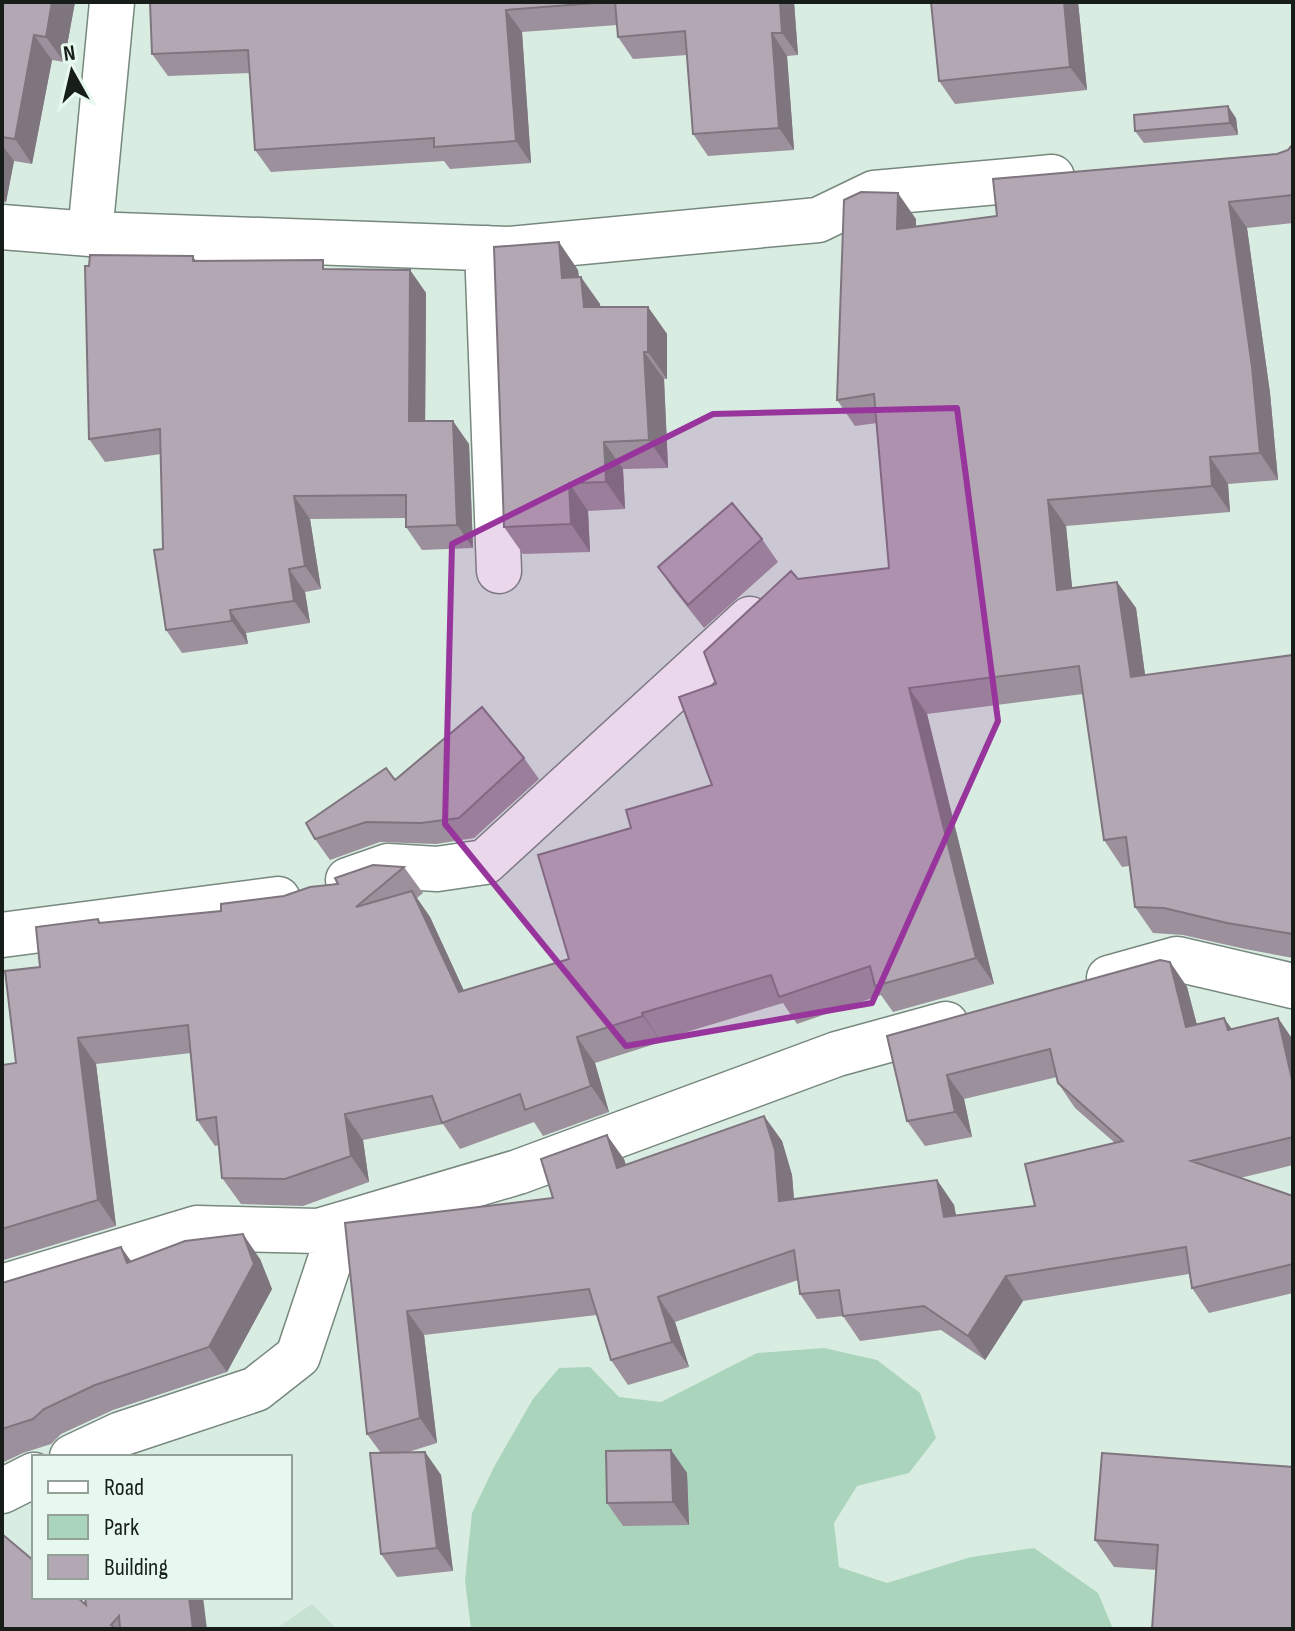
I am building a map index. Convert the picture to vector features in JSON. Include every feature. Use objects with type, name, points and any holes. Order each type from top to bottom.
[{"type":"street","points":[[90,234],[112,2]]},
{"type":"street","points":[[2,227],[90,234],[508,249],[818,220],[874,193],[1091,173]]},
{"type":"street","points":[[487,248],[499,571]]},
{"type":"street","points":[[2,935],[299,897],[388,866],[437,869],[485,862],[778,593]]},
{"type":"street","points":[[1074,988],[1177,959],[1293,986]]},
{"type":"street","points":[[2,1287],[197,1228],[318,1231],[518,1172],[837,1054],[985,1013]]},
{"type":"street","points":[[76,1455],[121,1434],[256,1389],[298,1356],[342,1224]]},
{"type":"street","points":[[2,1491],[32,1476]]},
{"type":"highlighted area","points":[[957,408],[998,721],[872,1003],[626,1046],[445,824],[452,544],[713,414]]},
{"type":"shaded area","points":[[312,1604],[337,1629],[275,1629]]},
{"type":"green space","points":[[824,1348],[877,1360],[920,1393],[936,1438],[909,1473],[857,1486],[834,1523],[839,1567],[887,1583],[971,1557],[1034,1548],[1098,1593],[1113,1629],[471,1629],[465,1581],[472,1513],[533,1399],[559,1368],[590,1367],[619,1397],[661,1402],[757,1353]]},
{"type":"building","points":[[2,2],[52,2],[46,37],[34,35],[15,139],[2,137]]},
{"type":"building","points":[[150,2],[608,2],[506,10],[516,141],[434,147],[434,138],[255,150],[248,50],[152,54]]},
{"type":"building","points":[[615,2],[780,2],[782,33],[772,33],[779,128],[693,134],[685,31],[618,37]]},
{"type":"building","points":[[931,2],[1064,2],[1070,67],[939,81]]},
{"type":"building","points":[[1228,106],[1230,123],[1135,131],[1134,115]]},
{"type":"building","points":[[1293,144],[1293,195],[1229,202],[1252,367],[1260,453],[1210,457],[1212,486],[1048,500],[1057,590],[1117,582],[1131,677],[1293,655],[1293,934],[1164,908],[1135,907],[1126,837],[1104,840],[1079,666],[909,688],[976,958],[875,986],[870,966],[779,997],[771,975],[642,1013],[643,1016],[577,1037],[591,1086],[525,1110],[520,1094],[442,1123],[432,1096],[345,1114],[351,1156],[285,1179],[222,1178],[216,1117],[197,1120],[188,1025],[78,1038],[98,1200],[2,1229],[2,1065],[16,1063],[5,971],[40,967],[36,927],[98,919],[99,923],[221,911],[221,904],[284,896],[310,887],[338,884],[335,878],[373,865],[404,867],[356,907],[412,891],[459,992],[569,959],[538,855],[631,828],[626,810],[712,785],[679,697],[716,684],[704,652],[791,571],[798,579],[889,568],[874,394],[837,400],[844,200],[861,192],[898,193],[897,229],[997,216],[993,179],[1277,154],[1288,150]]},
{"type":"building","points":[[559,242],[562,278],[581,277],[584,307],[648,307],[648,352],[644,352],[649,440],[604,442],[606,482],[569,483],[571,524],[504,527],[494,247]]},
{"type":"building","points":[[90,255],[193,256],[193,261],[323,260],[323,269],[410,270],[409,421],[453,421],[457,525],[406,527],[406,495],[294,496],[305,566],[289,569],[294,601],[230,610],[232,621],[166,630],[154,550],[163,549],[160,429],[89,439],[85,266],[89,266]]},
{"type":"building","points":[[732,503],[762,539],[688,605],[658,567]]},
{"type":"building","points":[[482,707],[524,758],[459,818],[421,823],[366,822],[315,839],[306,823],[386,768],[395,780]]},
{"type":"building","points":[[1160,960],[1170,962],[1186,1027],[1224,1018],[1228,1030],[1278,1018],[1293,1084],[1293,1137],[1191,1161],[1293,1196],[1293,1264],[1192,1288],[1186,1247],[1006,1276],[968,1336],[924,1306],[843,1316],[839,1290],[800,1294],[794,1250],[658,1297],[672,1342],[611,1360],[589,1289],[407,1311],[420,1418],[367,1434],[345,1223],[553,1198],[541,1159],[607,1135],[617,1168],[764,1116],[775,1150],[779,1201],[937,1180],[944,1217],[1035,1206],[1025,1164],[1123,1141],[1058,1083],[1050,1049],[947,1075],[955,1112],[907,1121],[887,1036]]},
{"type":"building","points":[[243,1234],[254,1264],[209,1347],[95,1385],[44,1409],[33,1419],[2,1429],[2,1283],[121,1247],[127,1263],[185,1241]]},
{"type":"building","points":[[671,1450],[673,1502],[607,1503],[606,1451]]},
{"type":"building","points":[[425,1452],[437,1548],[381,1554],[370,1453]]},
{"type":"building","points":[[1102,1453],[1293,1467],[1293,1629],[1152,1629],[1158,1545],[1095,1540]]},
{"type":"building","points":[[2,1534],[32,1559],[32,1599],[79,1599],[86,1605],[85,1599],[189,1599],[193,1629],[120,1629],[119,1616],[111,1625],[116,1629],[2,1629]]}]
